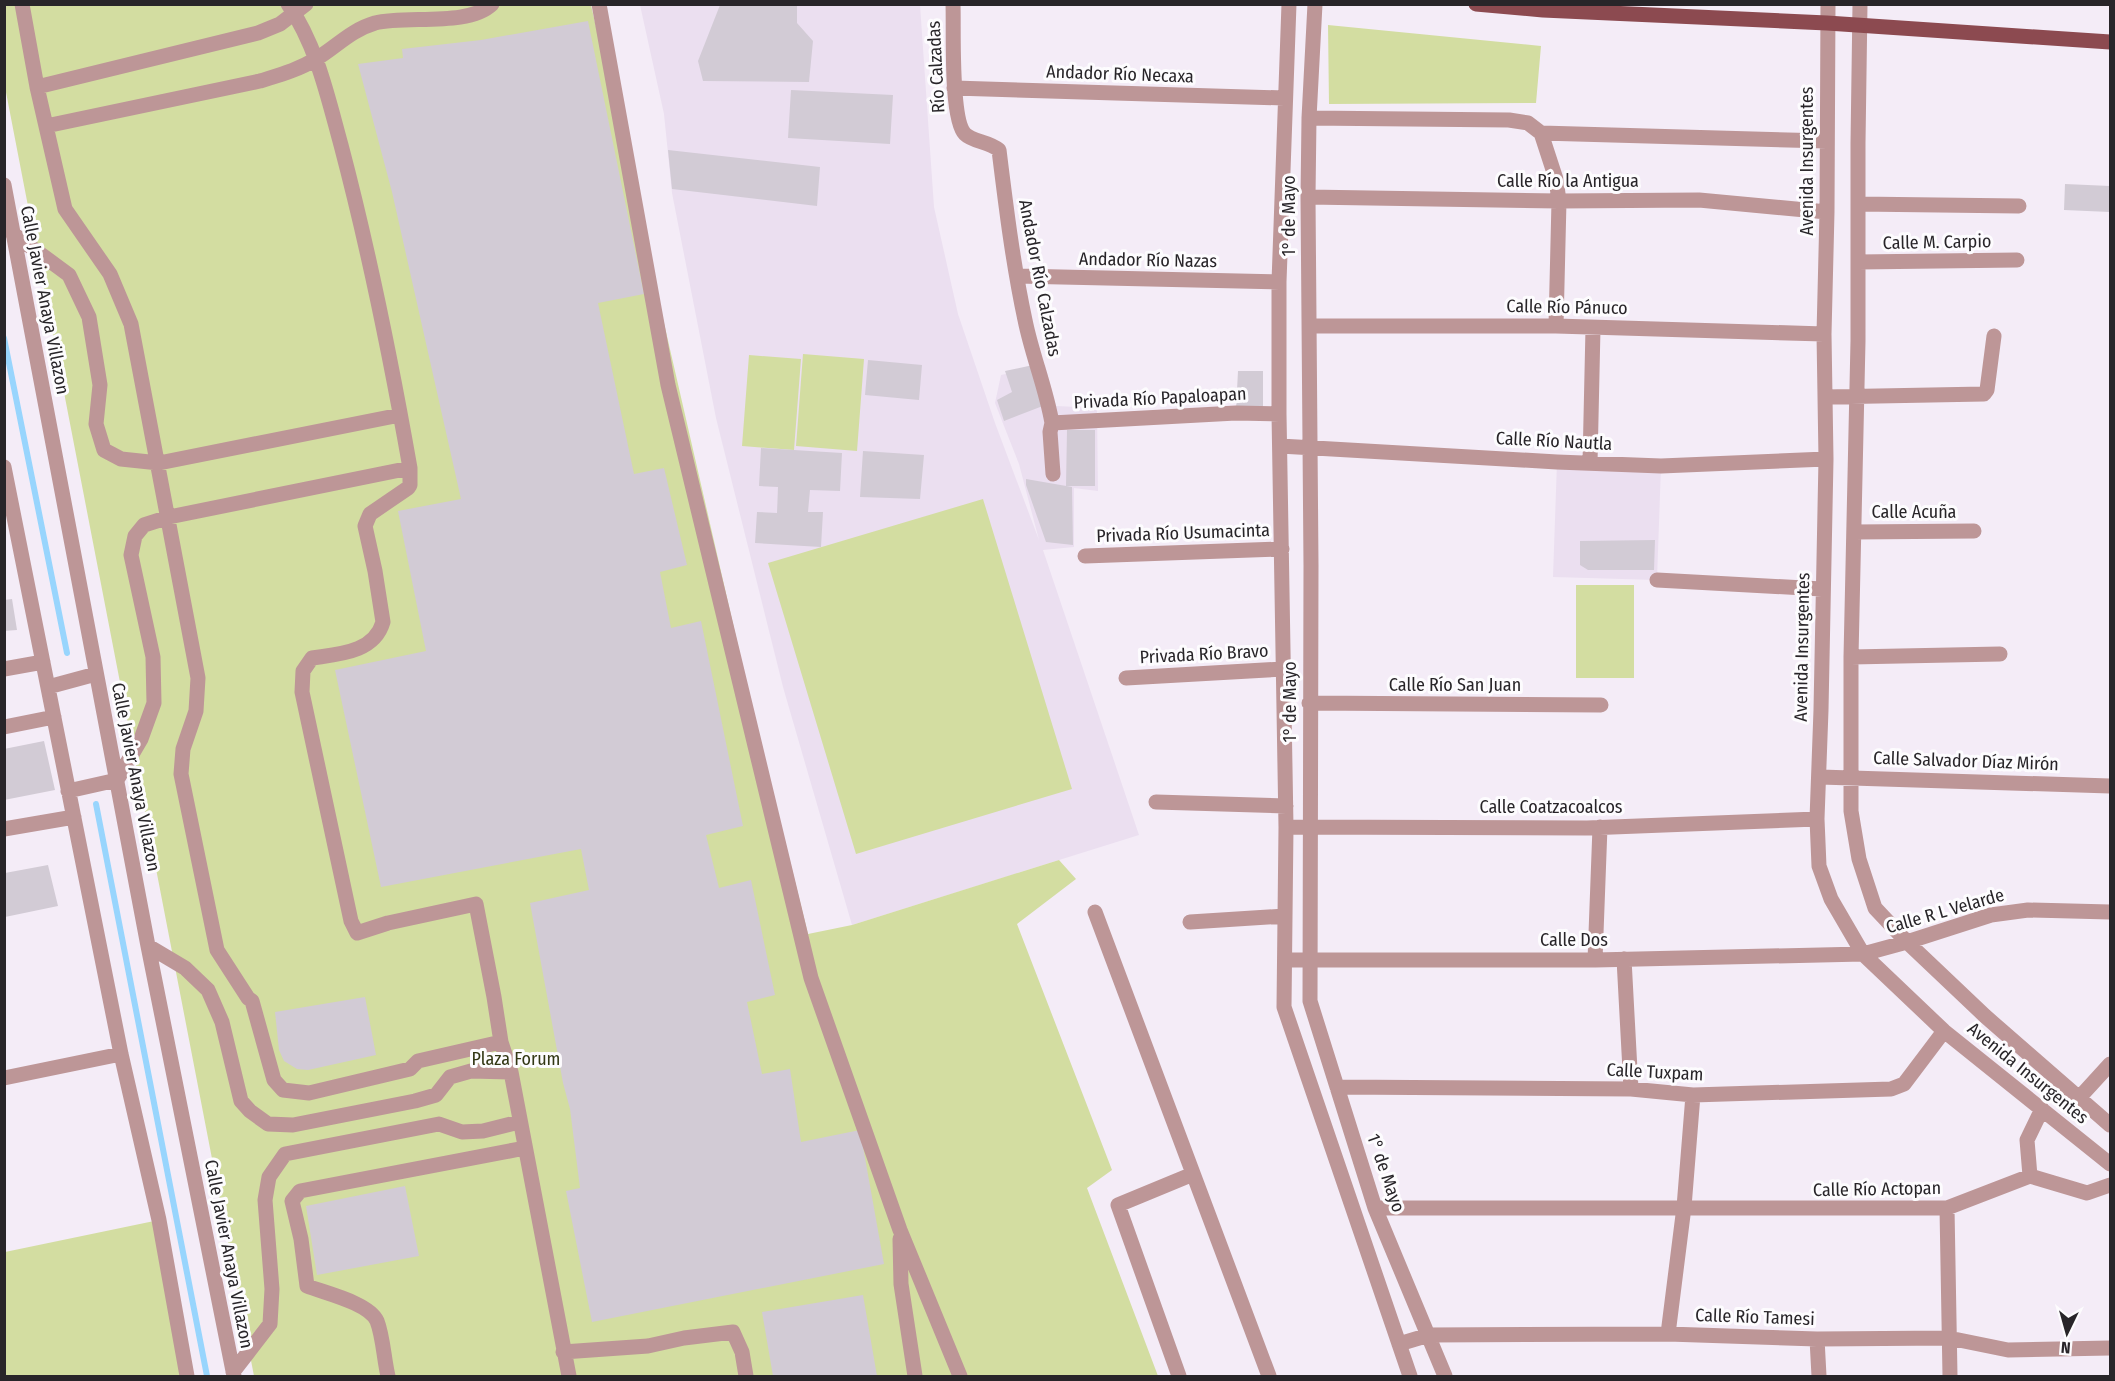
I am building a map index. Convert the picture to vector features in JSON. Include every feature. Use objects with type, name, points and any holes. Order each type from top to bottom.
[{"type":"main road","points":[[1476,4],[1543,10],[1827,23],[2110,42]]},
{"type":"street","points":[[22,4],[37,87],[65,209],[110,274],[131,324],[198,678],[196,711],[183,749],[181,774],[217,950],[252,1001],[274,1080],[282,1090],[309,1093],[410,1069],[418,1062],[501,1042]]},
{"type":"street","points":[[46,126],[260,81],[290,72],[316,59],[356,31],[376,23],[468,16],[485,10],[492,4]]},
{"type":"street","points":[[599,4],[668,385],[809,966],[900,1230],[960,1377]]},
{"type":"street","name":"Río Calzadas","points":[[953,4],[954,88],[959,125],[968,137],[990,143]]},
{"type":"street","name":"1° de Mayo","points":[[1289,4],[1284,98],[1279,414],[1286,806],[1284,1006],[1410,1377]]},
{"type":"street","name":"1° de Mayo","points":[[1315,4],[1309,118],[1308,197],[1310,1001],[1376,1208],[1445,1377]]},
{"type":"street","name":"Avenida Insurgentes","points":[[1828,4],[1824,334],[1826,459],[1820,777],[1817,819],[1819,866],[1831,899],[1863,954],[1944,1031],[2110,1164]]},
{"type":"street","name":"Avenida Insurgentes","points":[[1860,4],[1857,397],[1851,657],[1851,811],[1859,859],[1875,908],[1907,942],[1985,1016],[2110,1125]]},
{"type":"street","points":[[37,87],[258,33],[280,24],[296,8],[316,59],[354,195],[410,468],[408,488],[370,514],[365,526],[383,622],[381,630],[375,638],[352,652],[312,658],[303,671],[302,692],[351,921],[357,933],[388,922],[476,904],[501,1042],[511,1072],[569,1377]]},
{"type":"street","name":"Andador Río Necaxa","points":[[954,88],[1284,98]]},
{"type":"street","points":[[1309,118],[1509,120],[1528,123],[1541,133],[1556,179],[1559,201],[1556,326]]},
{"type":"street","points":[[1541,133],[1827,141]]},
{"type":"street","name":"Andador Río Calzadas","points":[[990,143],[999,150],[1025,322],[1048,404],[1053,474]]},
{"type":"street","name":"Calle Javier Anaya Villazon","points":[[4,185],[148,946],[233,1374]]},
{"type":"street","name":"Calle Río la Antigua","points":[[1308,197],[1559,201],[1699,200],[1827,212]]},
{"type":"street","points":[[1858,204],[2019,206]]},
{"type":"street","points":[[12,233],[69,275],[89,317],[100,385],[96,424],[104,450],[121,459],[159,463],[400,415]]},
{"type":"street","name":"Calle M. Carpio","points":[[1858,262],[2017,260]]},
{"type":"street","name":"Andador Río Nazas","points":[[1017,276],[1280,282]]},
{"type":"street","name":"Calle Río Pánuco","points":[[1310,326],[1556,326],[1824,334]]},
{"type":"street","points":[[1590,463],[1593,328]]},
{"type":"street","points":[[1825,397],[1984,394],[1994,336]]},
{"type":"street","name":"Privada Río Papaloapan","points":[[1051,428],[1236,413],[1279,414]]},
{"type":"street","name":"Calle Río Nautla","points":[[1280,446],[1661,466],[1826,459]]},
{"type":"street","points":[[4,467],[121,1054],[159,1220],[187,1377]]},
{"type":"street","points":[[68,791],[117,780],[141,739],[153,703],[153,657],[131,555],[135,537],[144,525],[169,517],[410,468]]},
{"type":"street","name":"Calle Acuña","points":[[1854,532],[1974,531]]},
{"type":"street","name":"Privada Río Usumacinta","points":[[1085,556],[1282,549]]},
{"type":"street","points":[[1657,580],[1822,589]]},
{"type":"street","points":[[1851,657],[2000,654]]},
{"type":"street","points":[[4,669],[43,662]]},
{"type":"street","name":"Privada Río Bravo","points":[[1126,678],[1283,669]]},
{"type":"street","points":[[48,687],[96,674]]},
{"type":"street","name":"Calle Río San Juan","points":[[1309,703],[1601,705]]},
{"type":"street","points":[[4,727],[54,717]]},
{"type":"street","name":"Calle Salvador Díaz Mirón","points":[[1820,777],[2110,786]]},
{"type":"street","points":[[1156,802],[1286,806]]},
{"type":"street","points":[[4,829],[74,817]]},
{"type":"street","name":"Calle Coatzacoalcos","points":[[1286,827],[1600,827],[1817,819]]},
{"type":"street","points":[[1594,960],[1600,827]]},
{"type":"street","name":"Calle R L Velarde","points":[[1863,954],[1991,915],[2028,910],[2110,912]]},
{"type":"street","points":[[1095,912],[1269,1377]]},
{"type":"street","points":[[1190,922],[1285,916]]},
{"type":"street","points":[[148,946],[185,968],[208,990],[222,1022],[241,1101],[268,1124],[293,1125],[416,1101],[436,1095],[450,1077],[471,1071],[511,1072]]},
{"type":"street","name":"Calle Dos","points":[[1285,960],[1594,960],[1863,954]]},
{"type":"street","points":[[1624,959],[1631,1089]]},
{"type":"street","name":"Calle Tuxpam","points":[[1337,1087],[1631,1089],[1693,1095],[1891,1089],[1904,1084],[1944,1031]]},
{"type":"street","points":[[4,1078],[121,1054]]},
{"type":"street","points":[[2079,1098],[2110,1064]]},
{"type":"street","points":[[1668,1334],[1684,1207],[1693,1095]]},
{"type":"street","points":[[2042,1109],[2027,1140],[2030,1176],[2087,1193],[2110,1185]]},
{"type":"street","points":[[233,1374],[270,1324],[272,1288],[266,1194],[269,1177],[285,1154],[429,1125],[439,1124],[462,1132],[483,1131],[519,1122]]},
{"type":"street","points":[[292,1201],[300,1191],[525,1148]]},
{"type":"street","points":[[1179,1377],[1118,1205],[1193,1174]]},
{"type":"street","name":"Calle Río Actopan","points":[[1684,1207],[1706,1209],[1947,1208],[2030,1176]]},
{"type":"street","points":[[266,1194],[292,1201]]},
{"type":"street","points":[[292,1201],[301,1239],[307,1286],[353,1302],[370,1313],[376,1320],[388,1377]]},
{"type":"street","points":[[1376,1208],[1684,1207]]},
{"type":"street","points":[[1947,1208],[1950,1377]]},
{"type":"street","points":[[900,1230],[901,1284],[915,1377]]},
{"type":"street","points":[[563,1352],[648,1346],[684,1338],[733,1332],[742,1352],[746,1377]]},
{"type":"street","name":"Calle Río Tamesi","points":[[1399,1344],[1429,1335],[1668,1334],[1817,1339],[1949,1338],[2008,1350],[2110,1348]]},
{"type":"street","points":[[1817,1339],[1818,1377]]},
{"type":"shaded area","points":[[640,5],[920,5],[934,207],[958,314],[995,423],[1039,540],[1019,464],[995,403],[1001,375],[1045,365],[1056,406],[1097,408],[1098,491],[1074,488],[1074,547],[1043,550],[1139,835],[852,925],[783,687],[716,418],[672,193],[664,114]]},
{"type":"shaded area","points":[[1557,462],[1661,466],[1657,580],[1553,577]]},
{"type":"green space","name":"Plaza Forum","points":[[4,5],[591,5],[756,724],[808,934],[852,925],[1059,860],[1076,879],[1017,924],[1112,1170],[1087,1188],[1158,1376],[254,1376],[5,87]]},
{"type":"green space","points":[[1328,25],[1541,46],[1536,103],[1329,104]]},
{"type":"green space","points":[[803,354],[864,359],[857,451],[796,446]]},
{"type":"green space","points":[[749,355],[801,359],[794,450],[742,446]]},
{"type":"green space","points":[[983,499],[1072,789],[856,854],[768,563]]},
{"type":"green space","points":[[1576,585],[1634,585],[1634,678],[1576,678]]},
{"type":"green space","points":[[159,1220],[187,1376],[5,1376],[5,1252]]},
{"type":"building","points":[[720,5],[797,5],[797,23],[813,41],[809,82],[703,81],[698,61]]},
{"type":"building","points":[[588,21],[644,294],[598,303],[634,474],[664,468],[687,565],[660,572],[671,628],[701,621],[743,826],[706,835],[719,888],[751,880],[775,995],[747,1002],[762,1074],[790,1069],[801,1142],[860,1130],[884,1264],[592,1322],[566,1191],[580,1188],[570,1109],[563,1083],[530,903],[589,890],[581,849],[381,887],[335,670],[426,651],[398,511],[461,499],[392,192],[358,64],[403,58],[402,49],[481,40]]},
{"type":"building","points":[[791,90],[893,95],[890,144],[788,138]]},
{"type":"building","points":[[668,150],[820,167],[817,206],[672,189]]},
{"type":"building","points":[[2065,184],[2110,186],[2110,212],[2064,210]]},
{"type":"building","points":[[868,360],[922,365],[919,400],[865,395]]},
{"type":"building","points":[[1033,365],[1048,404],[1004,421],[997,400],[1012,392],[1005,371]]},
{"type":"building","points":[[1238,371],[1263,371],[1263,410],[1236,410]]},
{"type":"building","points":[[1067,430],[1095,430],[1095,486],[1066,486]]},
{"type":"building","points":[[761,448],[842,453],[840,491],[810,490],[808,512],[823,512],[821,547],[755,543],[757,512],[777,513],[778,487],[759,486]]},
{"type":"building","points":[[863,451],[924,455],[920,499],[860,497]]},
{"type":"building","points":[[1026,479],[1072,487],[1073,545],[1046,542],[1026,485]]},
{"type":"building","points":[[1655,540],[1654,570],[1588,570],[1580,565],[1580,541]]},
{"type":"building","points":[[12,599],[17,630],[4,631],[4,600]]},
{"type":"building","points":[[44,741],[55,790],[4,800],[4,749]]},
{"type":"building","points":[[48,865],[58,906],[5,917],[5,873]]},
{"type":"building","points":[[365,997],[376,1055],[308,1070],[297,1069],[284,1061],[279,1050],[275,1012]]},
{"type":"building","points":[[405,1186],[419,1256],[317,1275],[306,1206]]},
{"type":"building","points":[[863,1295],[877,1376],[773,1376],[762,1312]]},
{"type":"waterway","points":[[4,338],[67,653]]},
{"type":"waterway","points":[[96,804],[207,1376]]}]
